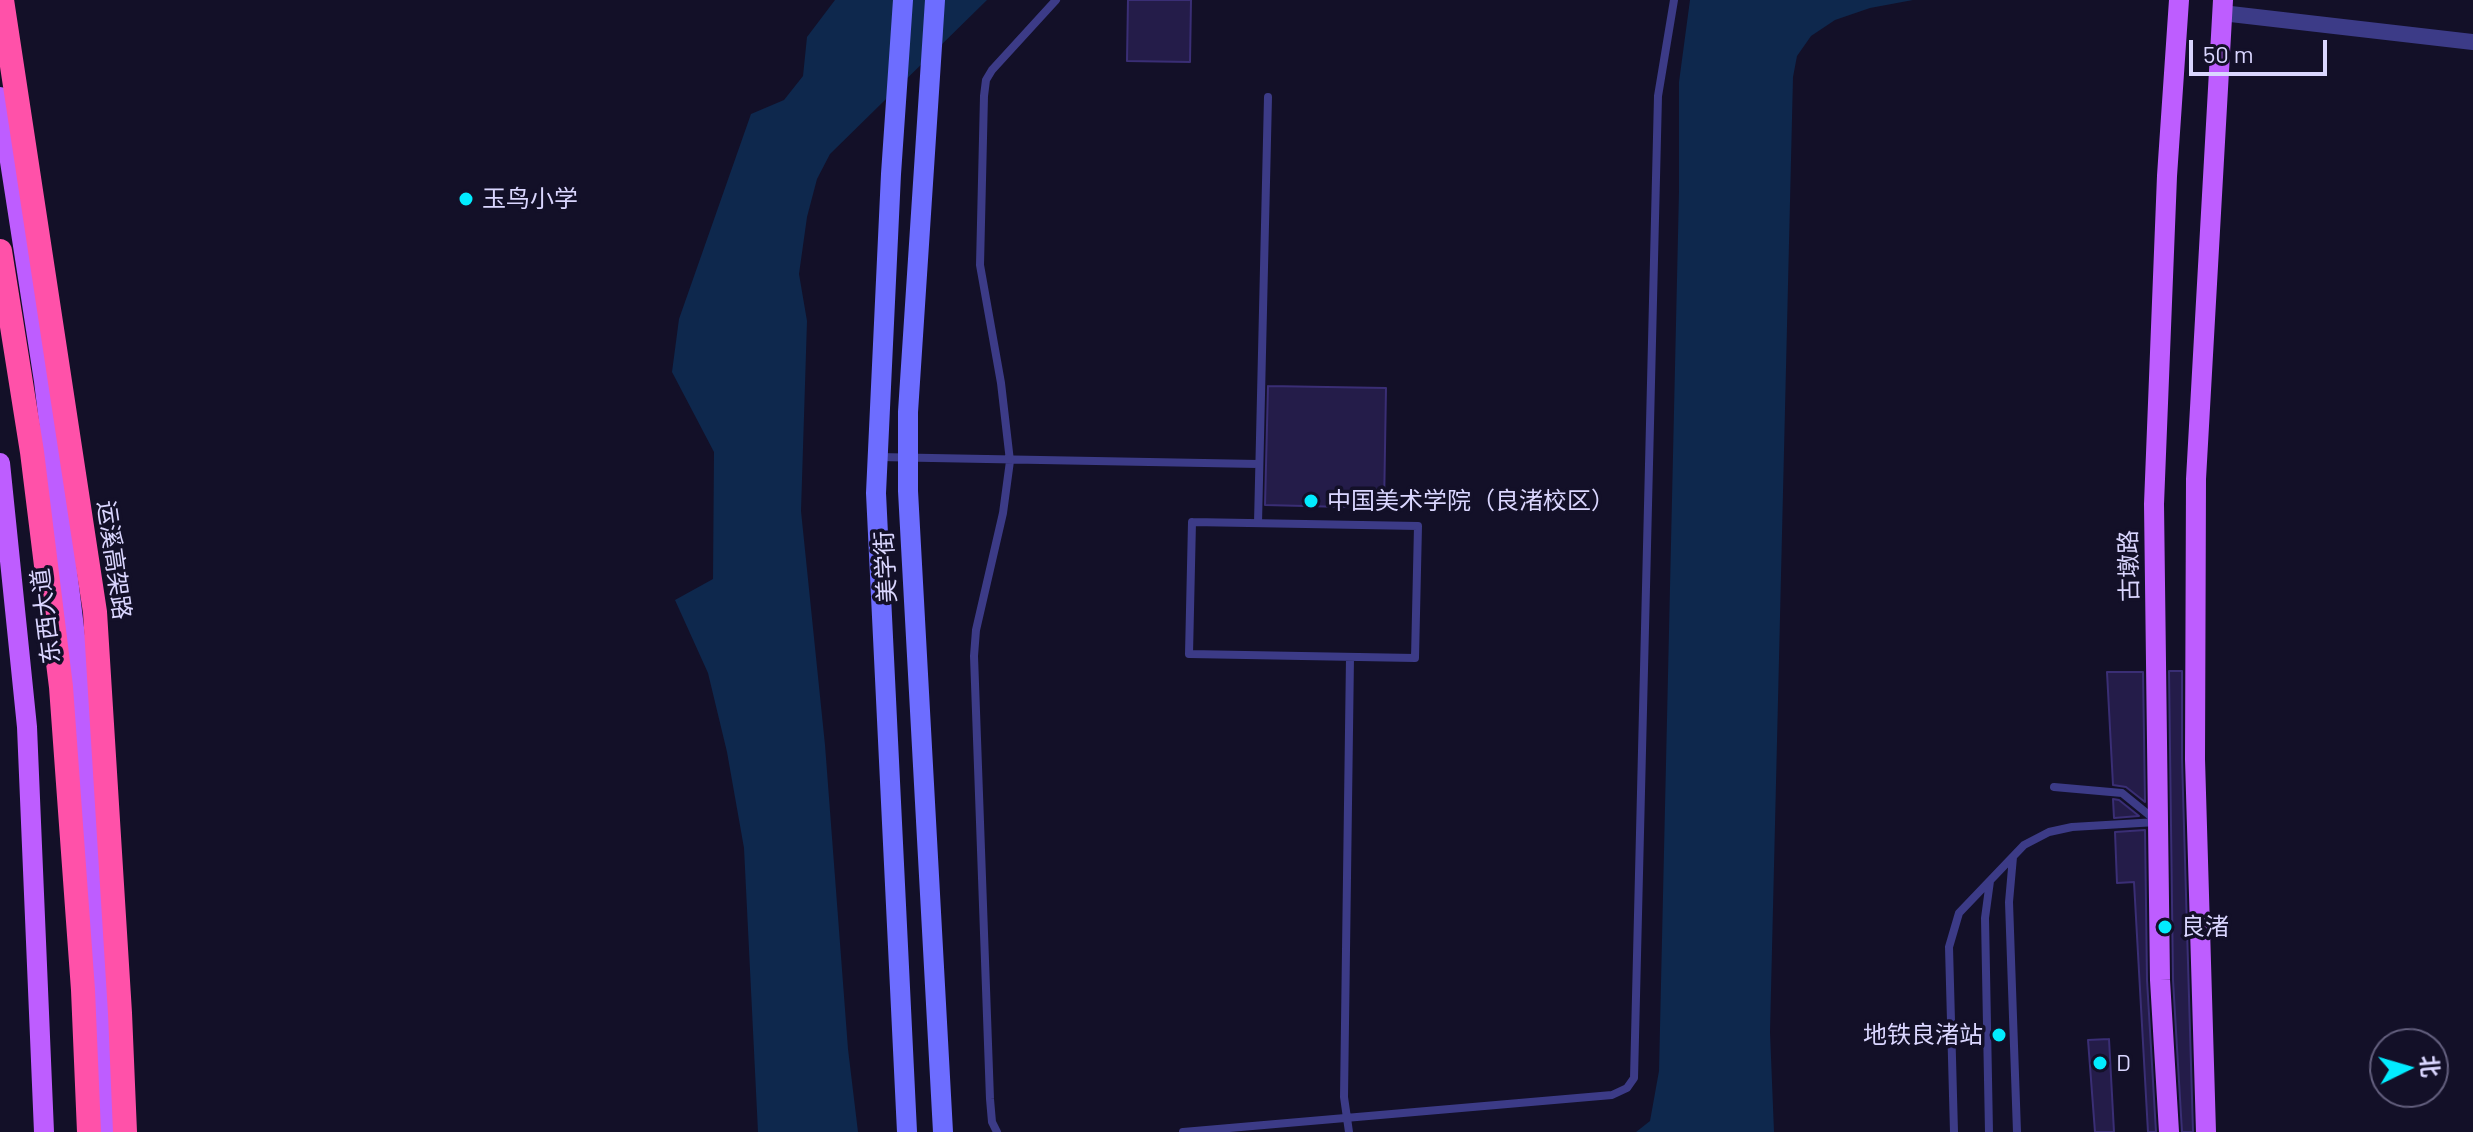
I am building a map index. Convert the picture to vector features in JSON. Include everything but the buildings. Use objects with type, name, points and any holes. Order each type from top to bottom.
[{"type":"highway","name":"运溪高架路","points":[[5,0],[33,210],[95,612],[125,1132]]},
{"type":"highway","points":[[0,251],[32,452],[61,687],[83,990],[89,1132]]},
{"type":"main road","name":"古墩路","points":[[2169,1132],[2160,980],[2154,504],[2167,176],[2179,0]]},
{"type":"main road","points":[[2206,1132],[2195,774],[2196,479],[2222,7]]},
{"type":"main road","name":"东西大道","points":[[0,97],[44,381],[79,669],[99,959],[106,1132]]},
{"type":"main road","points":[[0,463],[27,727],[44,1132]]},
{"type":"street","name":"美学街","points":[[903,0],[891,174],[877,509],[907,1132]]},
{"type":"street","name":"美学街","points":[[935,0],[908,412],[908,457],[943,1132]]},
{"type":"street","points":[[2222,7],[2473,42]]},
{"type":"lane","points":[[997,1132],[992,1122],[989,1084],[974,656],[976,630],[1003,513],[1010,461],[1001,383],[980,265],[985,88],[992,70],[1056,0]]},
{"type":"lane","points":[[1183,1132],[1612,1095],[1627,1088],[1634,1078],[1658,96],[1674,0]]},
{"type":"lane","points":[[1258,523],[1268,97]]},
{"type":"lane","points":[[877,457],[1258,464]]},
{"type":"lane","points":[[1192,522],[1258,523],[1418,526],[1415,658],[1189,654],[1192,522]]},
{"type":"lane","points":[[1349,1132],[1344,1097],[1350,657]]},
{"type":"lane","points":[[2054,787],[2122,793],[2158,822]]},
{"type":"lane","points":[[1954,1132],[1949,947],[1959,913],[2024,845],[2049,832],[2072,827],[2158,822]]},
{"type":"lane","points":[[2013,857],[2009,902],[2017,1132]]},
{"type":"lane","points":[[1989,1132],[1985,918],[1991,880]]},
{"type":"water","points":[[835,0],[987,0],[830,154],[817,179],[807,217],[799,274],[807,321],[801,511],[825,745],[848,1049],[858,1132],[758,1132],[744,848],[727,752],[708,673],[675,600],[713,579],[714,452],[672,372],[679,319],[751,114],[784,100],[803,76],[807,37]]},
{"type":"water","points":[[1690,0],[1913,0],[1870,8],[1835,20],[1811,36],[1797,56],[1793,77],[1770,1032],[1774,1132],[1636,1132],[1650,1121],[1659,1071],[1679,82]]},
{"type":"place","name":"玉鸟小学","points":[[466,199]]},
{"type":"place","name":"中国美术学院（良渚校区）","points":[[1311,501]]},
{"type":"place","name":"良渚","points":[[2165,927]]},
{"type":"place","name":"地铁良渚站","points":[[1999,1035]]},
{"type":"place","name":"D","points":[[2100,1063]]}]
